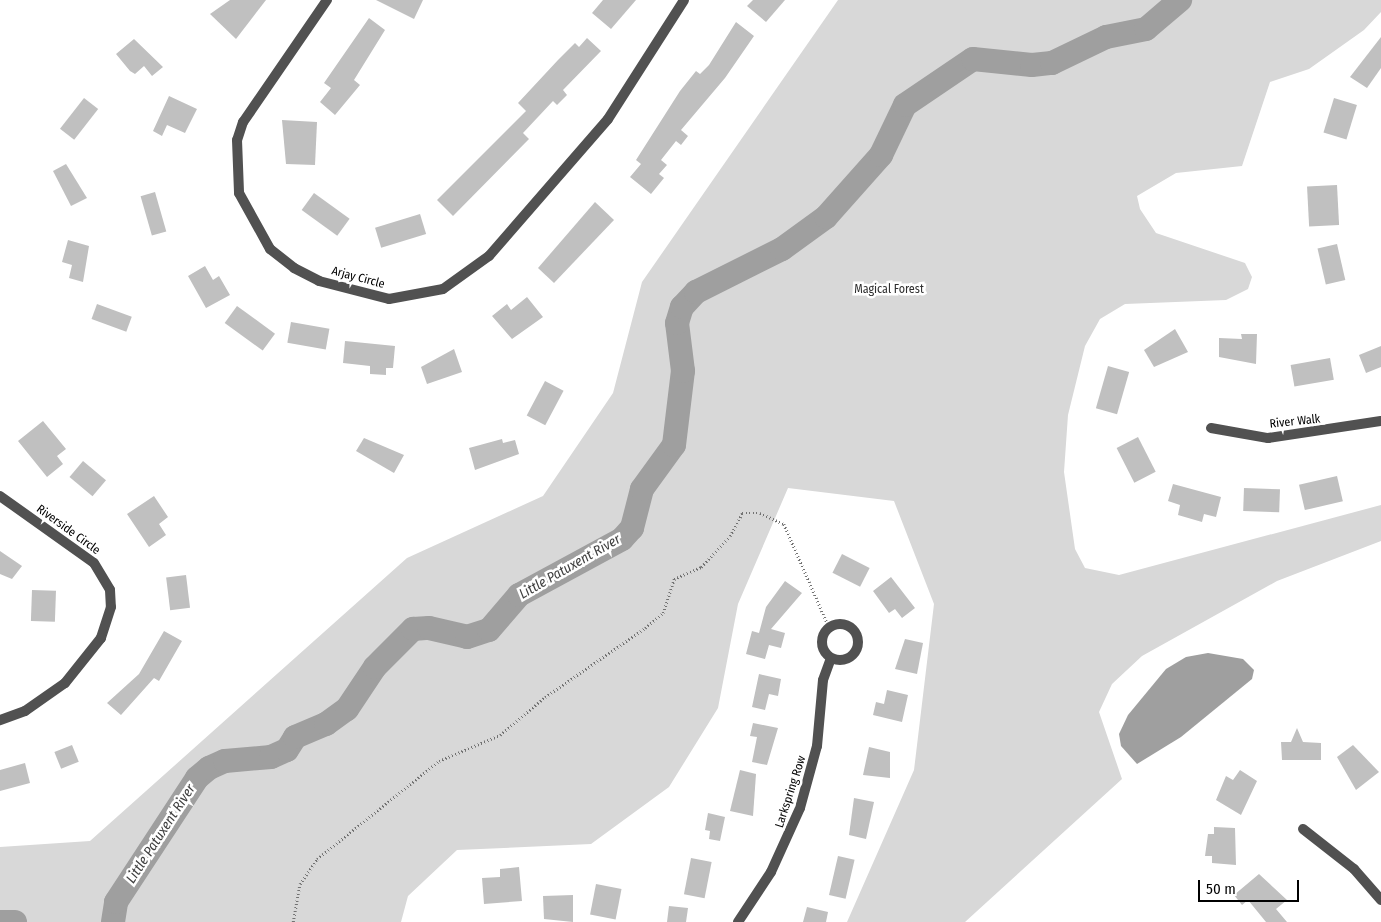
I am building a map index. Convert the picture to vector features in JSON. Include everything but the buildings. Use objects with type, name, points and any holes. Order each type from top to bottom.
[{"type":"street","name":"Arjay Circle","points":[[327,0],[243,122],[237,140],[239,193],[265,242],[294,268],[320,281],[389,299],[443,290],[489,256],[608,119],[684,0]]},
{"type":"street","name":"River Walk","points":[[1211,428],[1268,438],[1381,421]]},
{"type":"street","name":"Riverside Circle","points":[[0,496],[94,563],[110,590],[112,607],[101,638],[65,683],[26,711],[0,720]]},
{"type":"street","points":[[848,625],[858,637],[849,658],[832,658],[823,646],[829,627],[848,625]]},
{"type":"street","name":"Larkspring Row","points":[[738,922],[771,872],[800,808],[817,746],[823,680],[832,658]]},
{"type":"street","points":[[1303,829],[1354,870],[1381,900]]},
{"type":"path","points":[[293,922],[300,884],[317,859],[439,761],[500,735],[545,697],[645,628],[663,613],[674,579],[701,567],[730,536],[739,517],[749,511],[760,513],[784,524],[829,627]]},
{"type":"green space","name":"Magical Forest","points":[[838,0],[1381,0],[1381,12],[1364,30],[1309,69],[1270,82],[1242,166],[1176,173],[1137,196],[1140,209],[1156,233],[1245,263],[1252,277],[1248,289],[1226,300],[1125,304],[1100,319],[1085,346],[1068,415],[1064,472],[1075,549],[1085,568],[1119,575],[1381,505],[1381,541],[1277,581],[1142,656],[1112,684],[1099,712],[1122,779],[965,922],[847,922],[914,770],[934,604],[894,501],[788,488],[738,604],[718,708],[669,787],[591,844],[457,850],[408,896],[401,922],[0,922],[0,847],[90,841],[407,558],[543,496],[613,393],[642,282]]},
{"type":"shaded area","points":[[1208,653],[1243,659],[1254,670],[1252,679],[1181,737],[1137,764],[1121,746],[1119,734],[1128,715],[1166,669],[1186,657]]},
{"type":"waterway","name":"Little Patuxent River","points":[[113,922],[116,902],[197,778],[209,768],[225,761],[271,757],[287,750],[295,737],[326,724],[347,709],[375,667],[413,629],[429,628],[467,637],[489,630],[519,595],[622,539],[632,528],[642,489],[674,445],[683,371],[677,323],[682,307],[696,292],[782,249],[826,217],[881,155],[905,105],[973,59],[1032,65],[1052,63],[1106,37],[1146,29],[1180,0]]},
{"type":"waterway","name":"Little Patuxent River","points":[[0,922],[15,922]]}]
